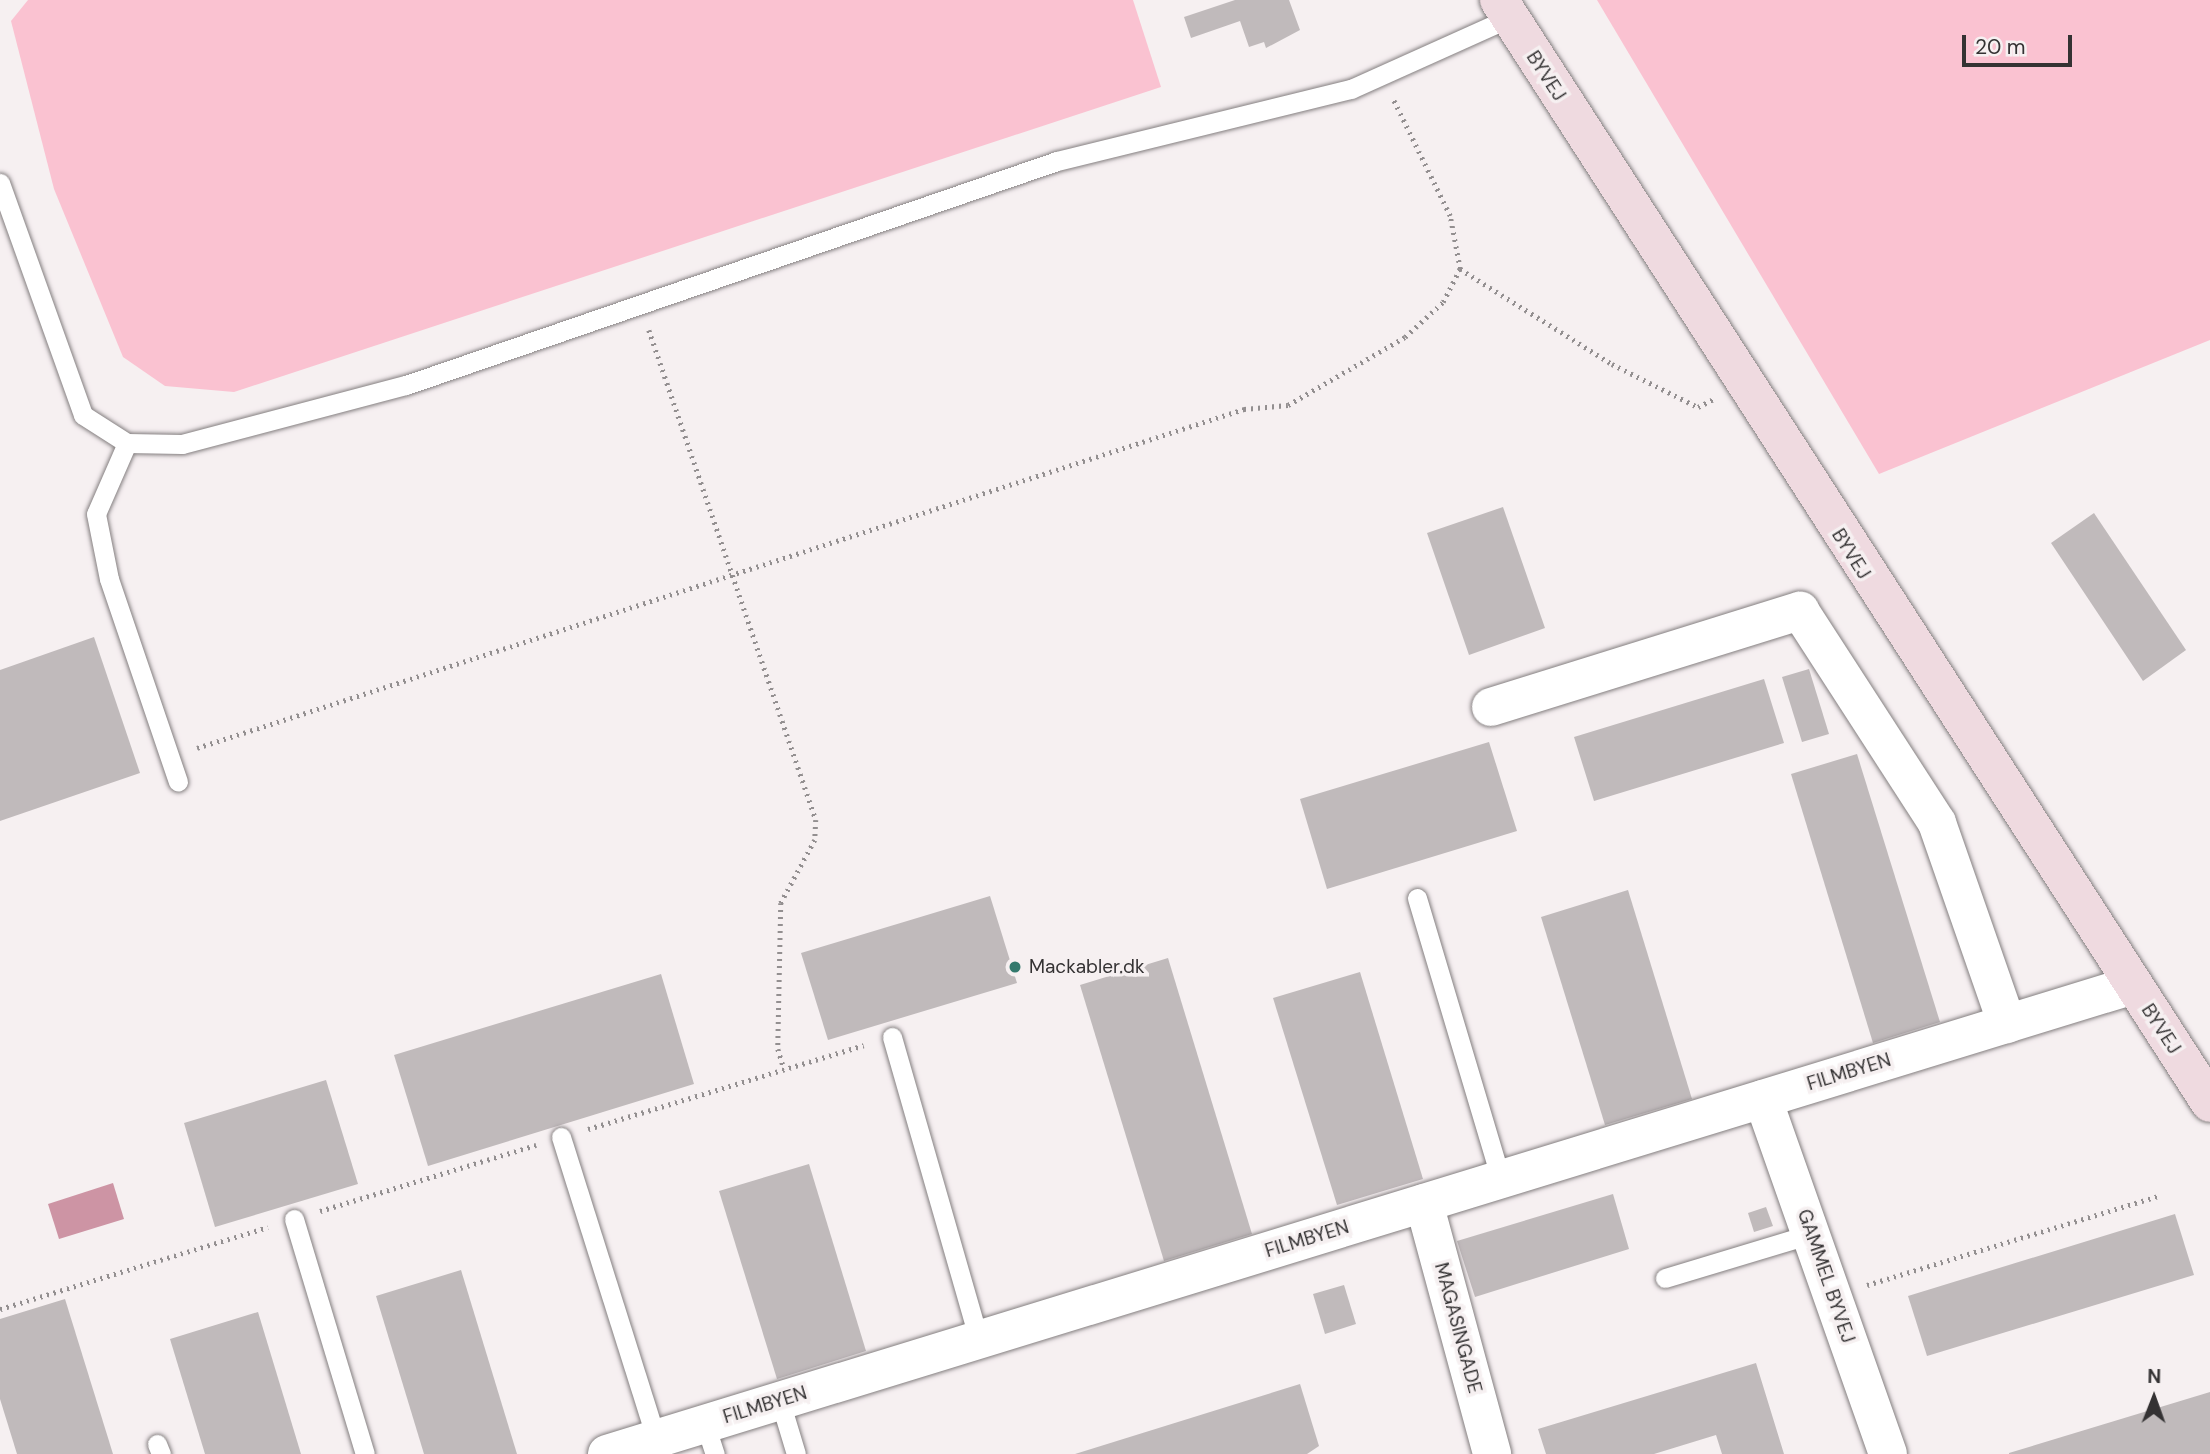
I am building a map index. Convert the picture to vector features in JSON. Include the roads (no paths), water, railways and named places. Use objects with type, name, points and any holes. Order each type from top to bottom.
[{"type":"street","name":"BYVEJ","points":[[1504,9],[1742,384],[2210,1103]]},
{"type":"street","points":[[1491,707],[1800,611],[1937,823],[2007,1024]]},
{"type":"street","name":"FILMBYEN","points":[[614,1453],[656,1439],[710,1439],[780,1401],[2133,985]]},
{"type":"street","name":"GAMMEL BYVEJ","points":[[1763,1098],[1888,1454]]},
{"type":"street","name":"MAGASINGADE","points":[[1424,1203],[1492,1454]]},
{"type":"lane","points":[[0,183],[83,415],[127,443],[181,444],[406,385],[972,187],[1376,78],[1504,9]]},
{"type":"lane","points":[[127,443],[96,514],[109,579],[178,782]]},
{"type":"lane","points":[[1417,898],[1501,1179]]},
{"type":"lane","points":[[892,1037],[979,1340]]},
{"type":"lane","points":[[561,1137],[656,1439]]},
{"type":"lane","points":[[294,1219],[365,1454]]},
{"type":"lane","points":[[1665,1278],[1811,1234]]},
{"type":"lane","points":[[780,1401],[796,1454]]},
{"type":"place","name":"Mackabler.dk","points":[[1015,967]]}]
